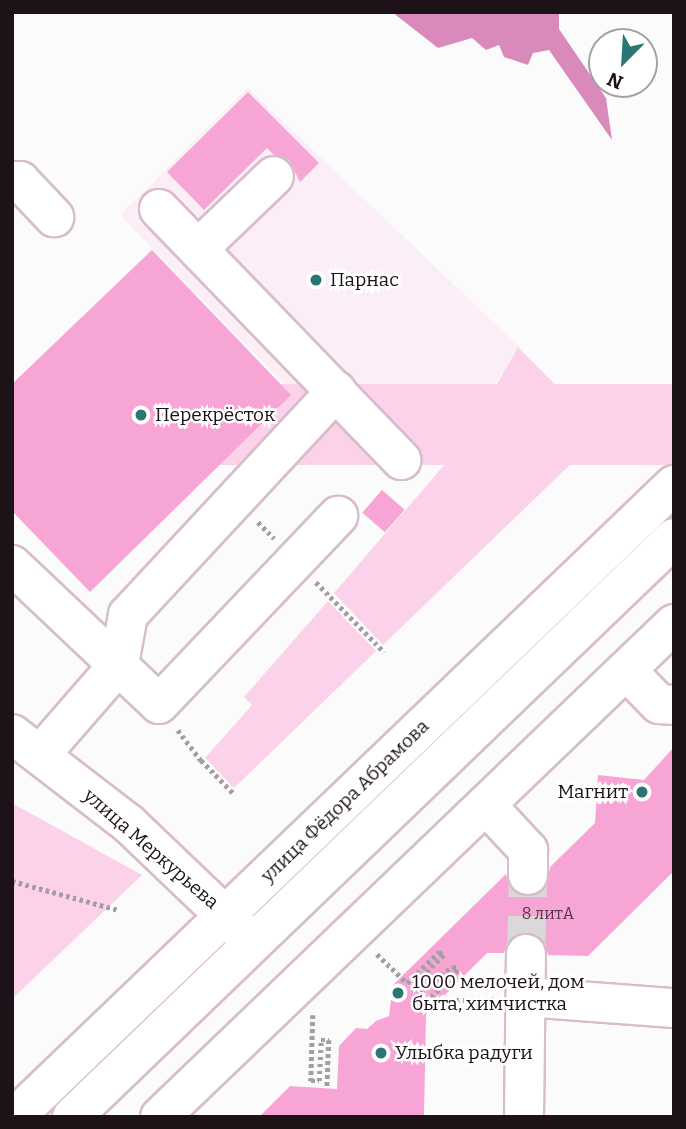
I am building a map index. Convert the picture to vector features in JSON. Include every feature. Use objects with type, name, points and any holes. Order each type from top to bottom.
[{"type":"street","points":[[198,249],[274,176]]},
{"type":"street","points":[[12,181],[20,181],[54,217]]},
{"type":"street","points":[[159,209],[401,460]]},
{"type":"street","points":[[26,744],[119,664],[128,615],[335,391]]},
{"type":"street","name":"улица Фёдора Абрамова","points":[[15,1117],[674,485]]},
{"type":"street","points":[[12,565],[159,704],[338,516]]},
{"type":"street","name":"улица Фёдора Абрамова","points":[[72,1117],[674,538]]},
{"type":"street","points":[[160,1117],[674,624]]},
{"type":"street","points":[[626,670],[659,705],[674,705]]},
{"type":"street","name":"улица Меркурьева","points":[[26,744],[130,824],[253,943]]},
{"type":"street","points":[[486,805],[528,850],[528,875]]},
{"type":"street","points":[[524,1117],[526,954]]},
{"type":"street","points":[[526,997],[674,1008]]},
{"type":"path","points":[[338,605],[384,652]]},
{"type":"path","points":[[159,704],[201,760],[235,795]]},
{"type":"path","points":[[12,881],[119,910]]},
{"type":"path","points":[[376,953],[407,983],[439,952],[444,955],[412,988],[418,993],[453,966],[458,970],[428,1001],[526,997]]},
{"type":"path","points":[[313,1014],[310,1081],[319,1081],[321,1040],[329,1040],[327,1088]]},
{"type":"shaded area","points":[[392,12],[559,12],[559,29],[588,72],[588,98],[606,98],[612,140],[549,50],[533,53],[528,65],[504,57],[499,45],[486,50],[472,38],[438,48]]},
{"type":"shaded area","name":"Парнас","points":[[248,88],[518,346],[463,441],[441,466],[415,457],[323,365],[293,393],[120,215]]},
{"type":"shaded area","points":[[518,347],[603,433],[383,645],[334,593],[464,442]]},
{"type":"shaded area","points":[[71,384],[674,384],[674,465],[71,465]]},
{"type":"shaded area","points":[[328,601],[376,651],[234,788],[205,758],[252,705],[244,697]]},
{"type":"shaded area","points":[[12,803],[142,875],[12,999]]},
{"type":"building","points":[[248,92],[319,163],[300,182],[289,160],[274,155],[267,148],[204,210],[167,172]]},
{"type":"building","name":"Перекрёсток","points":[[152,250],[291,395],[90,592],[12,511],[12,384]]},
{"type":"building","points":[[382,490],[405,510],[385,532],[362,513]]},
{"type":"building","points":[[674,747],[674,871],[588,956],[548,955],[545,943],[537,935],[527,932],[515,935],[507,943],[504,953],[487,953],[426,1014],[424,1117],[259,1117],[290,1086],[337,1089],[339,1046],[356,1028],[367,1029],[376,1021],[389,1016],[393,985],[506,874],[509,886],[518,894],[527,897],[538,894],[547,886],[550,867],[595,823],[598,775],[644,780]]},
{"type":"tunnel","points":[[526,954],[528,875]]},
{"type":"place","name":"Парнас","points":[[316,280]]},
{"type":"place","name":"Перекрёсток","points":[[141,415]]},
{"type":"place","name":"Магнит","points":[[642,792]]},
{"type":"place","name":"1000 мелочей, дом быта, химчистка","points":[[398,993]]},
{"type":"place","name":"Улыбка радуги","points":[[381,1053]]}]
